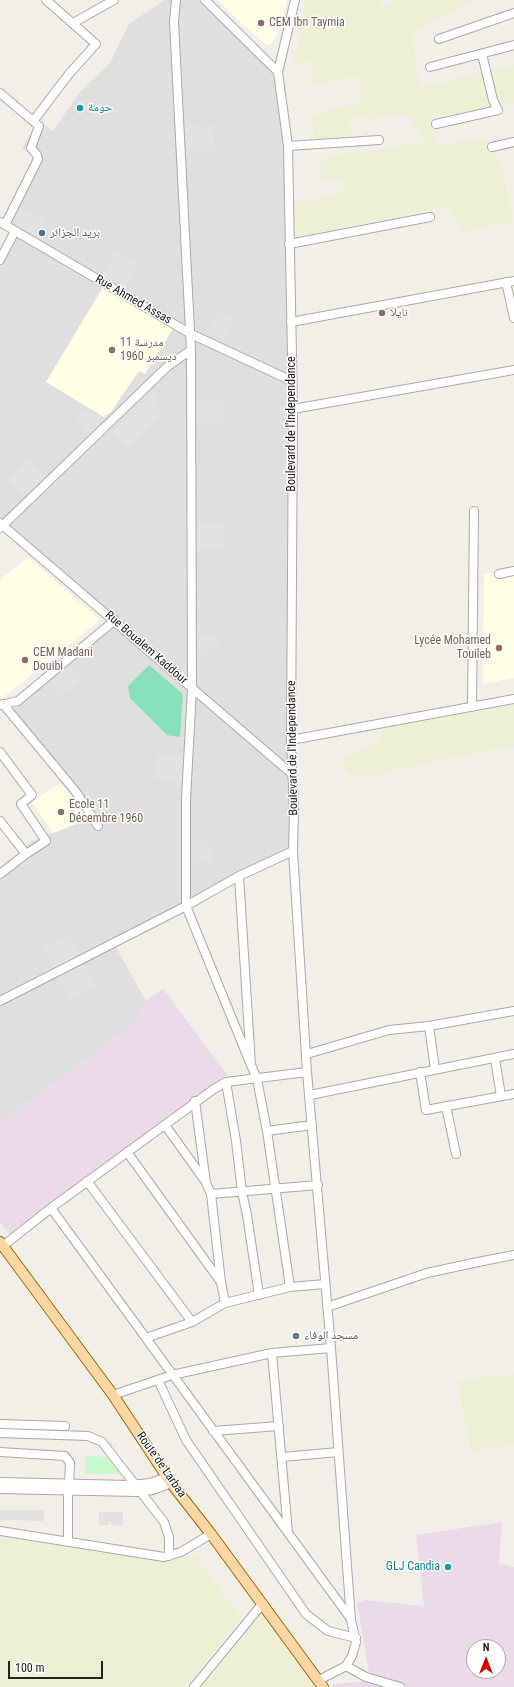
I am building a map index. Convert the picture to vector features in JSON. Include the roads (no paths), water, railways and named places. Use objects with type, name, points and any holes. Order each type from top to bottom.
[{"type":"main road","name":"Route de Larbaa","points":[[1,1244],[112,1395],[169,1480],[263,1603],[321,1684]]},
{"type":"street","points":[[34,120],[69,74],[96,44],[46,0]]},
{"type":"street","points":[[73,23],[114,0]]},
{"type":"street","points":[[176,0],[174,22],[191,334],[192,688],[186,799],[186,906],[251,1066],[258,1079],[276,1187],[290,1287]]},
{"type":"street","points":[[204,0],[278,72]]},
{"type":"street","name":"Boulevard de l'Independance","points":[[295,0],[278,72],[288,146],[293,409],[291,740],[294,811],[293,851],[307,1072],[318,1185],[324,1284],[331,1348],[351,1620]]},
{"type":"street","points":[[439,39],[514,13]]},
{"type":"street","points":[[430,68],[514,45]]},
{"type":"street","points":[[436,124],[498,110],[493,100],[482,54]]},
{"type":"street","points":[[0,93],[34,120],[39,126],[31,148],[37,155],[38,159],[3,223]]},
{"type":"street","points":[[288,146],[379,140]]},
{"type":"street","points":[[492,147],[514,142]]},
{"type":"street","points":[[289,244],[430,218]]},
{"type":"street","name":"Rue Ahmed Assas","points":[[3,223],[191,334],[292,381]]},
{"type":"street","points":[[0,260],[15,231]]},
{"type":"street","points":[[291,322],[510,282],[514,318]]},
{"type":"street","points":[[1,525],[168,366],[191,350]]},
{"type":"street","points":[[293,409],[514,370]]},
{"type":"street","points":[[472,707],[474,510]]},
{"type":"street","name":"Rue Boualem Kaddour","points":[[1,525],[115,620],[292,774]]},
{"type":"street","points":[[499,574],[514,571]]},
{"type":"street","points":[[98,826],[76,792],[2,705],[18,701],[115,620]]},
{"type":"street","points":[[291,740],[514,699]]},
{"type":"street","points":[[0,752],[32,795],[21,804],[46,841],[0,874]]},
{"type":"street","points":[[0,821],[26,854]]},
{"type":"street","points":[[0,1001],[186,906],[239,876],[293,851]]},
{"type":"street","points":[[239,876],[251,1066]]},
{"type":"street","points":[[307,1054],[389,1030],[429,1026],[514,1011]]},
{"type":"street","points":[[429,1026],[435,1069]]},
{"type":"street","points":[[310,1095],[514,1054]]},
{"type":"street","points":[[495,1059],[501,1096]]},
{"type":"street","points":[[1,1244],[165,1125],[195,1101],[226,1082],[307,1072]]},
{"type":"street","points":[[420,1072],[426,1110],[514,1094]]},
{"type":"street","points":[[226,1082],[236,1141],[242,1192],[248,1215],[259,1295]]},
{"type":"street","points":[[195,1101],[206,1183]]},
{"type":"street","points":[[446,1106],[456,1154]]},
{"type":"street","points":[[165,1125],[206,1183],[211,1194],[220,1282],[225,1304]]},
{"type":"street","points":[[267,1131],[312,1125]]},
{"type":"street","points":[[127,1152],[220,1282]]},
{"type":"street","points":[[87,1181],[192,1322]]},
{"type":"street","points":[[211,1194],[242,1192],[276,1187],[318,1185]]},
{"type":"street","points":[[51,1208],[351,1620],[356,1638],[355,1650],[346,1666],[321,1684]]},
{"type":"street","points":[[327,1307],[427,1273],[514,1256]]},
{"type":"street","points":[[146,1338],[192,1322],[225,1304],[290,1287],[324,1284]]},
{"type":"street","points":[[112,1395],[172,1375],[272,1354],[331,1348]]},
{"type":"street","points":[[272,1354],[288,1532]]},
{"type":"street","points":[[158,1380],[186,1440],[306,1614],[328,1631],[356,1638]]},
{"type":"street","points":[[0,1424],[65,1426]]},
{"type":"street","points":[[213,1431],[279,1426]]},
{"type":"street","points":[[0,1433],[88,1436],[96,1438],[105,1444],[160,1517],[169,1537],[168,1556]]},
{"type":"street","points":[[0,1452],[65,1456],[70,1463],[68,1487],[68,1542]]},
{"type":"street","points":[[282,1457],[338,1452]]},
{"type":"street","points":[[0,1489],[68,1487],[139,1488],[153,1490],[169,1480]]},
{"type":"street","points":[[0,1482],[68,1487]]},
{"type":"street","points":[[0,1532],[155,1556],[168,1556],[181,1552],[211,1534]]},
{"type":"street","points":[[194,1687],[263,1603]]},
{"type":"street","points":[[346,1666],[366,1677],[400,1687]]},
{"type":"place","name":"CEM Ibn Taymia","points":[[261,23]]},
{"type":"place","name":"حومة","points":[[80,108]]},
{"type":"place","name":"بريد الجزائر","points":[[42,233]]},
{"type":"place","name":"نايلا","points":[[382,313]]},
{"type":"place","name":"مدرسة 11 ديسمبر 1960","points":[[112,350]]},
{"type":"place","name":"Lycée Mohamed Touileb","points":[[499,648]]},
{"type":"place","name":"CEM Madani Douibi","points":[[25,660]]},
{"type":"place","name":"Ecole 11 Décembre 1960","points":[[61,812]]},
{"type":"place","name":"مسجد الوفاء","points":[[296,1336]]},
{"type":"place","name":"GLJ Candia","points":[[448,1567]]}]
